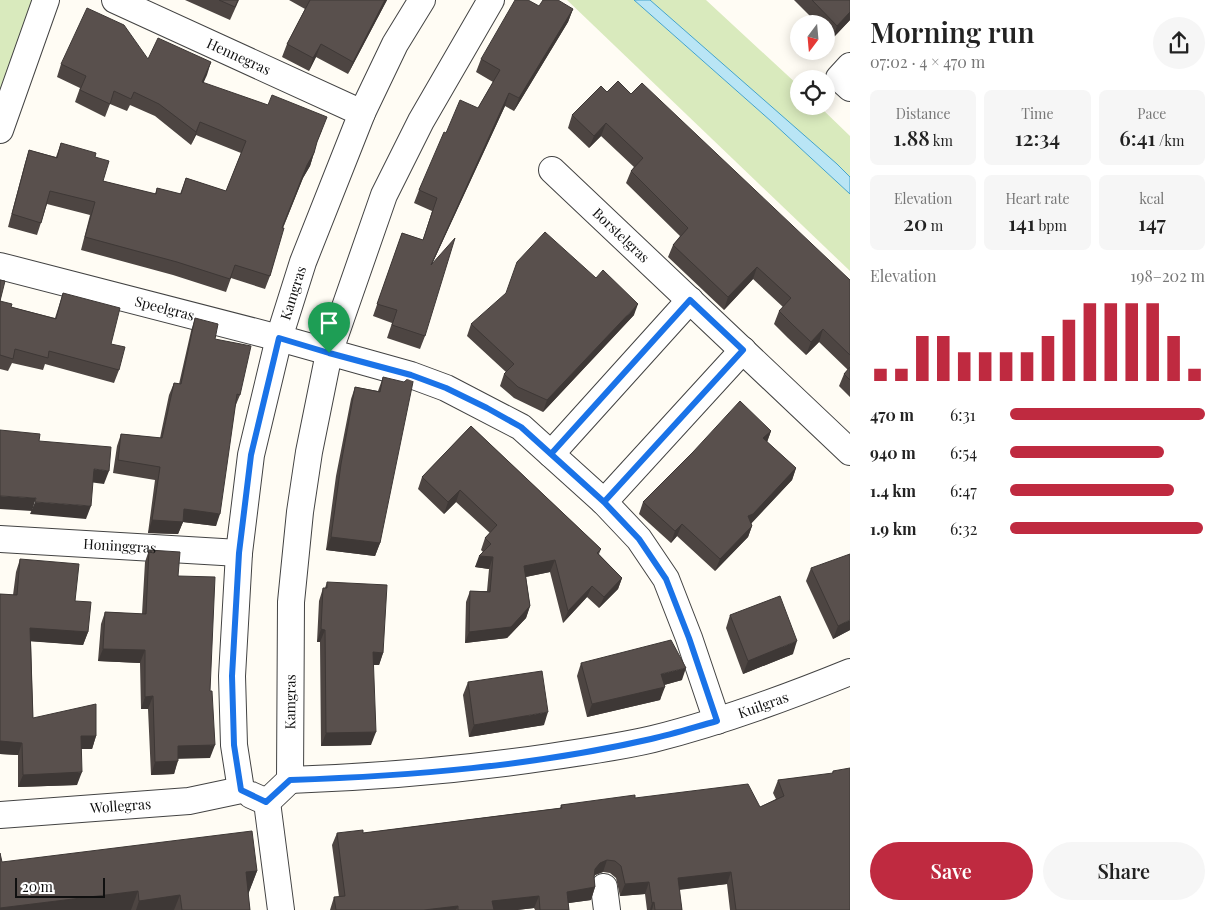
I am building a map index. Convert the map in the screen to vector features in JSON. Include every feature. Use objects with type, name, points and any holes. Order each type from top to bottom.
[{"type":"street","points":[[0,130],[46,0]]},
{"type":"street","name":"Hennegras","points":[[115,0],[362,113]]},
{"type":"street","name":"Kamgras","points":[[241,790],[234,745],[232,676],[239,553],[251,455],[279,338],[303,262],[362,113],[395,44],[422,0]]},
{"type":"street","name":"Kamgras","points":[[290,780],[291,602],[300,512],[309,452],[329,353],[384,195],[421,121],[491,0]]},
{"type":"street","points":[[850,66],[839,78],[850,88]]},
{"type":"street","name":"Borstelgras","points":[[552,170],[850,452]]},
{"type":"street","name":"Speelgras","points":[[0,266],[279,338],[329,353]]},
{"type":"street","points":[[551,454],[690,300]]},
{"type":"street","points":[[604,502],[743,350]]},
{"type":"street","points":[[329,353],[411,375],[446,388],[487,408],[521,427],[604,502],[639,539],[666,579],[689,638],[717,721]]},
{"type":"street","name":"Honinggras","points":[[0,539],[239,553]]},
{"type":"street","name":"Kuilgras","points":[[290,780],[383,776],[524,761],[652,739],[717,721],[798,693],[850,672]]},
{"type":"street","points":[[266,802],[290,780]]},
{"type":"street","points":[[241,790],[266,802]]},
{"type":"street","name":"Wollegras","points":[[0,815],[189,802],[241,790]]},
{"type":"street","points":[[266,802],[281,910]]},
{"type":"green space","points":[[0,0],[38,0],[0,108]]},
{"type":"green space","points":[[567,0],[634,0],[850,194],[850,271]]},
{"type":"green space","points":[[650,0],[706,0],[790,78],[790,115],[828,115],[850,136],[850,177]]},
{"type":"water","points":[[634,0],[650,0],[837,164],[850,177],[850,194],[772,122]]},
{"type":"building","points":[[219,0],[238,0],[235,7]]},
{"type":"building","points":[[310,0],[385,0],[353,62],[321,44],[313,58],[287,44]]},
{"type":"building","points":[[515,0],[528,0],[539,6],[543,0],[558,0],[573,9],[519,98],[509,93],[431,265],[455,238],[425,336],[392,325],[397,310],[377,304],[402,233],[423,240],[437,198],[419,190],[460,100],[478,108],[500,70],[481,59]]},
{"type":"building","points":[[812,0],[850,0],[850,12],[837,26],[835,24],[835,15],[826,15]]},
{"type":"building","points":[[87,8],[124,25],[148,59],[158,38],[211,62],[202,82],[268,105],[272,95],[327,117],[282,228],[284,228],[270,276],[235,265],[230,279],[177,262],[85,237],[95,202],[50,191],[41,223],[12,214],[29,150],[57,158],[61,143],[96,153],[95,157],[109,161],[103,181],[156,194],[157,188],[181,194],[186,178],[226,191],[246,141],[200,122],[196,132],[159,104],[134,92],[131,99],[114,91],[110,104],[80,90],[86,76],[61,64]]},
{"type":"building","points":[[618,81],[631,94],[642,83],[850,280],[850,355],[823,329],[811,342],[793,325],[779,311],[791,298],[757,267],[728,297],[673,245],[688,228],[631,171],[643,158],[606,123],[594,136],[572,115],[601,86],[607,92]]},
{"type":"building","points":[[545,232],[596,278],[603,270],[638,304],[547,400],[518,387],[504,374],[514,364],[471,324],[506,293],[517,262]]},
{"type":"building","points":[[0,280],[5,281],[0,301]]},
{"type":"building","points":[[63,293],[120,308],[111,344],[125,347],[119,370],[49,351],[48,358],[15,349],[13,359],[0,355],[0,301],[12,304],[11,307],[56,319]]},
{"type":"building","points":[[195,318],[218,324],[215,339],[251,346],[240,395],[237,394],[220,514],[184,509],[183,522],[152,520],[160,467],[118,460],[121,434],[162,438],[174,383],[181,384]]},
{"type":"building","points":[[850,367],[850,380],[844,374]]},
{"type":"building","points":[[411,376],[414,377],[380,543],[331,537],[341,464],[355,387],[380,392],[383,377],[404,382]]},
{"type":"building","points":[[740,401],[771,431],[763,438],[796,468],[753,514],[748,516],[752,526],[720,559],[682,524],[675,531],[643,502]]},
{"type":"building","points":[[471,426],[601,549],[597,553],[622,578],[604,597],[592,586],[568,611],[555,560],[524,566],[530,606],[511,627],[469,632],[470,591],[490,592],[493,557],[479,556],[491,544],[485,538],[497,525],[460,490],[448,502],[422,477]]},
{"type":"building","points":[[0,430],[40,434],[39,441],[111,447],[109,471],[94,469],[91,506],[35,502],[36,498],[0,496]]},
{"type":"building","points":[[149,550],[180,552],[178,576],[215,577],[210,691],[212,691],[215,745],[178,746],[178,761],[155,762],[153,696],[145,697],[145,650],[103,649],[105,612],[146,614]]},
{"type":"building","points":[[850,554],[850,620],[838,626],[811,568]]},
{"type":"building","points":[[20,559],[79,564],[75,601],[91,602],[88,632],[30,628],[33,718],[96,704],[96,736],[81,736],[82,772],[23,775],[22,743],[0,741],[0,594],[17,595]]},
{"type":"building","points":[[327,582],[387,585],[383,653],[373,652],[376,732],[326,733],[325,630],[321,629],[323,588],[327,588]]},
{"type":"building","points":[[780,596],[797,641],[748,661],[730,615]]},
{"type":"building","points":[[671,640],[686,668],[661,674],[665,687],[592,704],[581,663]]},
{"type":"building","points":[[542,671],[548,712],[474,725],[468,682]]},
{"type":"building","points":[[850,768],[850,910],[736,910],[731,872],[678,878],[682,910],[655,910],[649,882],[625,884],[621,866],[615,861],[607,860],[600,863],[595,869],[595,887],[567,892],[569,910],[540,910],[539,896],[492,901],[494,910],[458,910],[458,906],[424,910],[336,910],[334,897],[345,896],[337,833],[363,830],[363,833],[562,808],[561,805],[635,795],[635,798],[748,784],[760,807],[784,796],[778,780],[833,773],[833,771]]},
{"type":"building","points":[[252,831],[257,871],[246,872],[250,910],[182,910],[180,895],[139,901],[138,891],[0,908],[0,853],[2,862]]},
{"type":"route","points":[[329,353],[279,338],[251,455],[239,553],[232,676],[234,745],[241,790],[266,802],[290,780],[383,776],[524,761],[652,739],[717,721],[689,638],[666,579],[639,539],[604,502],[551,454],[690,300],[743,350],[604,502],[521,427],[487,408],[446,388],[411,375],[329,353]]}]
